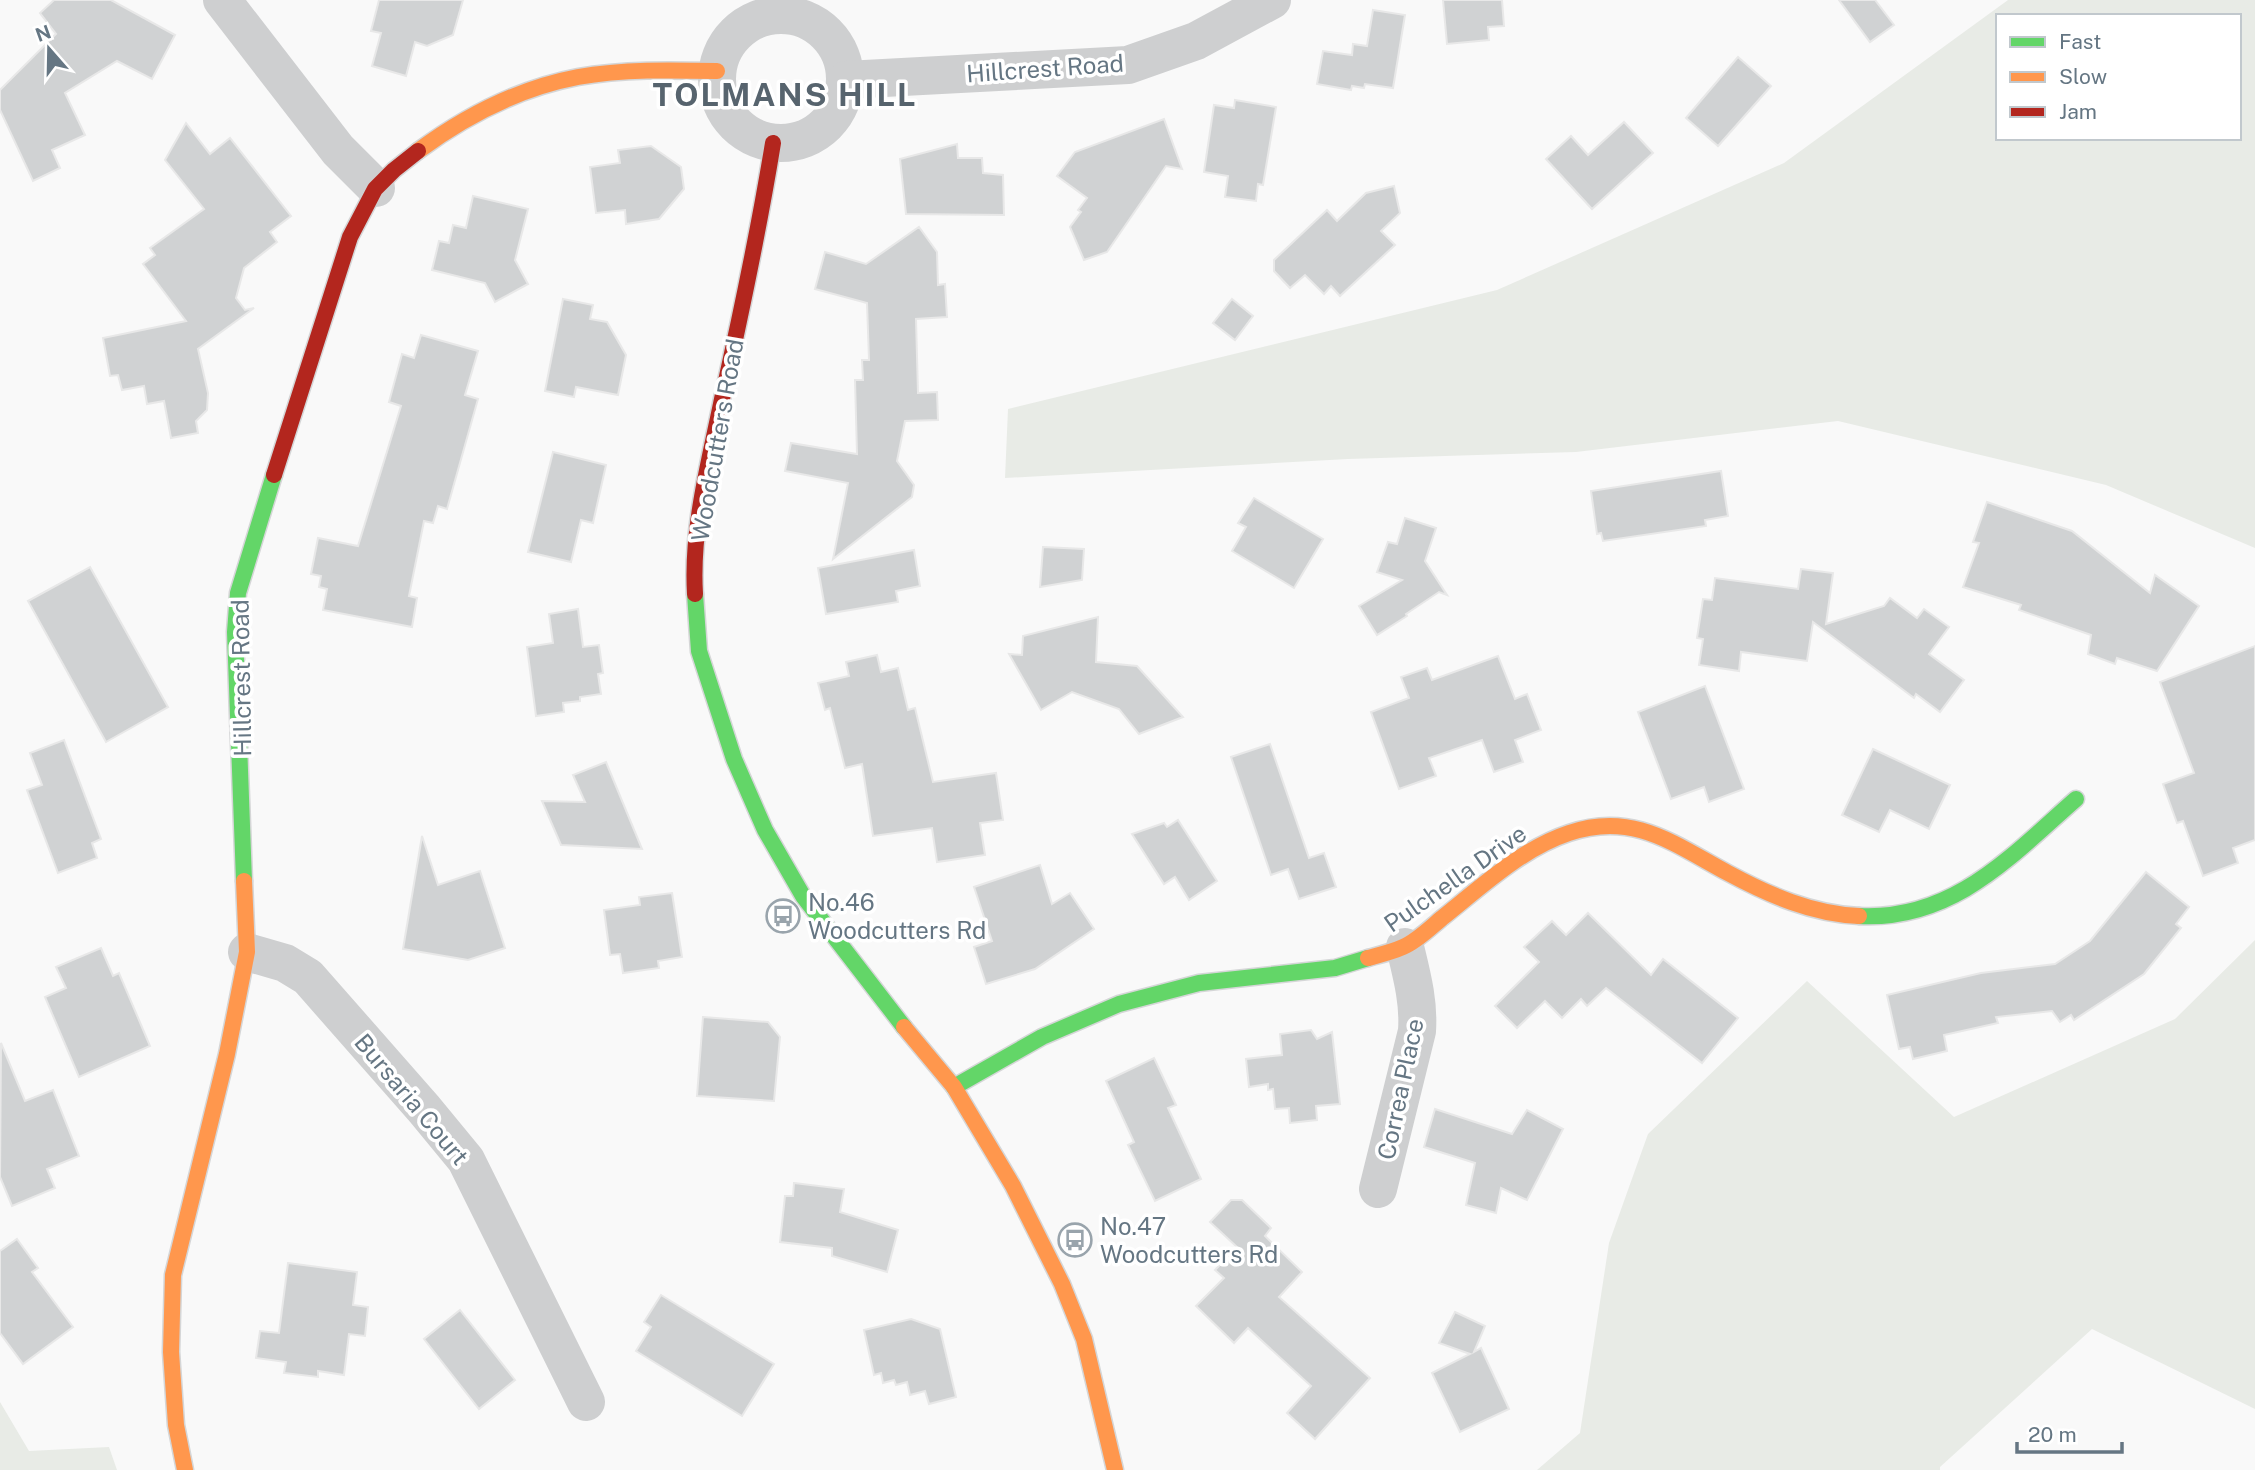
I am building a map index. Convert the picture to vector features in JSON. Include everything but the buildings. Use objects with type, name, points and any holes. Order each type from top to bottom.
[{"type":"street","points":[[222,0],[338,150],[376,188]]},
{"type":"street","name":"Hillcrest Road","points":[[846,80],[1128,65],[1196,41],[1272,0]]},
{"type":"street","points":[[780,7],[821,28],[835,42],[843,60],[846,80],[842,101],[831,120],[815,134],[794,142],[773,143],[753,137],[737,126],[724,110],[718,90],[717,71],[723,52],[733,36],[748,24],[780,7]]},
{"type":"street","name":"Hillcrest Road","points":[[186,1470],[176,1425],[171,1352],[173,1275],[227,1054],[247,952],[235,632],[238,593],[350,237],[376,188],[414,153],[456,126],[538,87],[618,73],[661,70],[717,71]]},
{"type":"street","name":"Woodcutters Road","points":[[773,143],[759,227],[701,500],[694,575],[699,651],[734,760],[765,830],[803,896],[899,1023],[954,1087],[1013,1186],[1062,1284],[1084,1339],[1115,1470]]},
{"type":"street","name":"Pulchella Drive","points":[[954,1087],[1042,1037],[1119,1004],[1199,983],[1335,968],[1405,947],[1523,855],[1567,832],[1619,825],[1659,835],[1779,899],[1809,909],[1878,916],[1908,913],[1939,903],[1967,889],[1995,869],[2076,799]]},
{"type":"street","name":"Correa Place","points":[[1378,1189],[1417,1031],[1419,1010],[1405,947]]},
{"type":"street","name":"Bursaria Court","points":[[247,952],[285,963],[309,977],[466,1160],[586,1402]]},
{"type":"shaded area","points":[[2008,0],[2255,0],[2255,548],[2106,485],[1838,421],[1576,452],[1348,459],[1005,478],[1008,409],[1497,290],[1784,163]]},
{"type":"shaded area","points":[[2255,940],[2255,1409],[2092,1329],[1940,1467],[1940,1470],[1537,1470],[1580,1433],[1609,1243],[1648,1134],[1807,981],[1954,1117],[2175,1019]]},
{"type":"shaded area","points":[[0,1402],[29,1451],[109,1447],[117,1470],[0,1470]]},
{"type":"traffic: fast","points":[[244,881],[235,632],[238,593],[274,475]]},
{"type":"traffic: fast","points":[[695,594],[699,651],[734,759],[765,830],[803,896],[904,1027]]},
{"type":"traffic: fast","points":[[1859,916],[1893,915],[1923,908],[1952,896],[2004,862],[2076,799]]},
{"type":"traffic: fast","points":[[954,1087],[1042,1037],[1119,1004],[1199,983],[1335,968],[1368,958]]},
{"type":"traffic: slow","points":[[418,151],[494,105],[556,82],[595,74],[630,71],[717,71]]},
{"type":"traffic: slow","points":[[1368,958],[1413,941],[1487,882],[1534,849],[1569,833],[1592,827],[1633,828],[1652,834],[1775,896],[1824,912],[1859,916]]},
{"type":"traffic: slow","points":[[185,1470],[176,1425],[171,1352],[173,1275],[227,1054],[247,952],[244,881]]},
{"type":"traffic: slow","points":[[904,1027],[954,1087],[1013,1186],[1062,1284],[1084,1339],[1115,1470]]},
{"type":"traffic: jam","points":[[695,594],[694,569],[702,496],[773,143]]},
{"type":"traffic: jam","points":[[274,475],[350,237],[375,189],[418,151]]},
{"type":"place","name":"No.46 Woodcutters Rd","points":[[783,916]]},
{"type":"place","name":"No.47 Woodcutters Rd","points":[[1075,1240]]},
{"type":"district","name":"TOLMANS HILL","points":[[785,94]]}]
